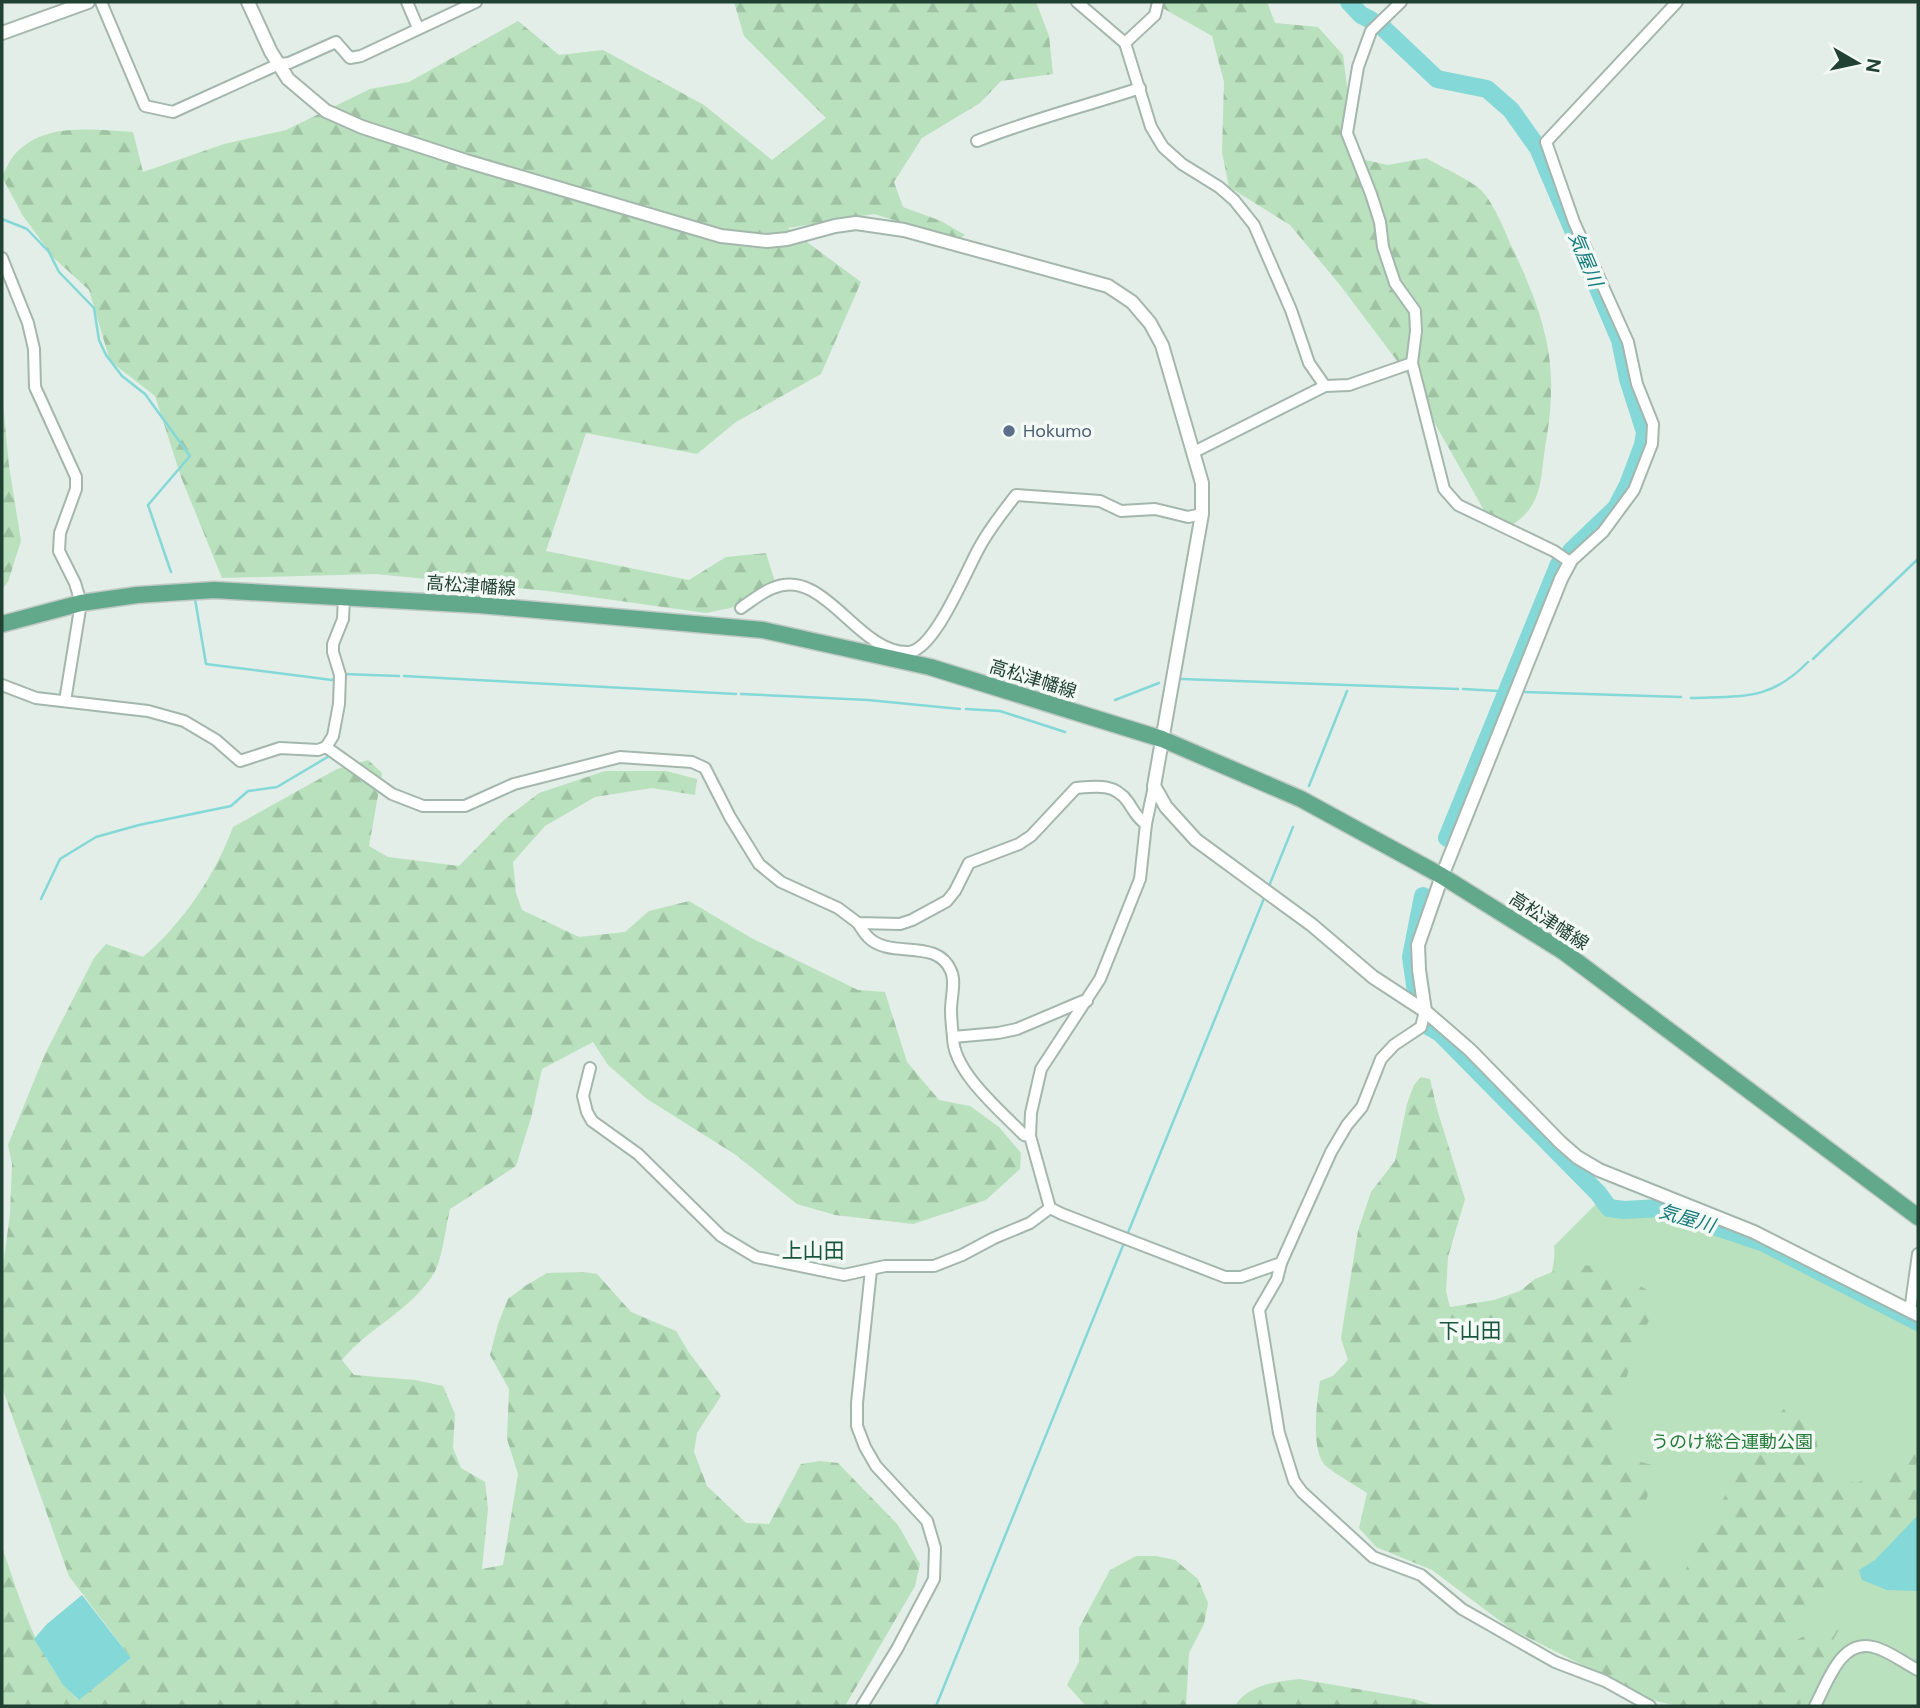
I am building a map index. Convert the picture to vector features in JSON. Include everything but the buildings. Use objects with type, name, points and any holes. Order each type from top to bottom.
[{"type":"main road","name":"高松津幡線","points":[[2,624],[80,603],[137,594],[214,590],[480,605],[763,629],[930,667],[1162,739],[1301,799],[1442,876],[1564,951],[1917,1214]]},
{"type":"street","points":[[2,33],[88,2]]},
{"type":"street","points":[[101,2],[145,106],[173,112],[279,64],[289,63],[336,42],[350,58],[361,56],[476,2]]},
{"type":"street","points":[[248,2],[288,79],[326,111],[362,127],[466,161],[743,241],[787,239],[856,223],[880,225],[1108,286],[1132,302],[1150,323],[1162,345],[1194,452],[1202,483],[1202,514],[1146,824],[1140,879],[1100,979],[1041,1069],[1031,1113],[1030,1136],[1050,1208]]},
{"type":"street","points":[[407,2],[418,28]]},
{"type":"street","points":[[1077,2],[1125,43],[1151,127],[1163,147],[1182,164],[1219,187],[1234,200],[1254,225],[1292,310],[1309,363],[1325,386]]},
{"type":"street","points":[[1125,43],[1155,15],[1158,2]]},
{"type":"street","points":[[1401,2],[1371,31],[1358,67],[1347,133],[1380,222],[1382,247],[1395,283],[1415,311],[1416,331],[1412,363],[1444,489],[1458,505],[1554,551],[1570,562]]},
{"type":"street","points":[[1650,1706],[1605,1681],[1555,1662],[1474,1616],[1421,1575],[1373,1557],[1302,1492],[1294,1481],[1279,1433],[1259,1310],[1278,1279],[1281,1263],[1331,1152],[1347,1125],[1362,1107],[1381,1059],[1394,1045],[1421,1027],[1425,1011],[1418,945],[1442,876],[1511,701],[1570,562],[1604,532],[1634,491],[1652,444],[1653,424],[1637,384],[1628,342],[1574,222],[1546,142],[1677,2]]},
{"type":"street","points":[[977,141],[1021,124],[1140,88]]},
{"type":"street","points":[[2,258],[28,323],[34,348],[36,387],[76,477],[76,489],[60,533],[59,551],[75,583],[80,603],[65,701]]},
{"type":"street","points":[[1194,452],[1325,386],[1349,385],[1412,363]]},
{"type":"street","points":[[741,608],[774,587],[803,586],[816,592],[875,642],[902,651],[915,651],[922,646],[945,614],[979,547],[1016,495],[1100,501],[1121,511],[1155,509],[1188,517],[1202,514]]},
{"type":"street","points":[[2,685],[36,698],[148,710],[184,721],[216,740],[240,761],[280,748],[318,750],[326,747],[333,736],[339,704],[340,676],[333,652],[343,619],[344,597]]},
{"type":"street","points":[[857,650],[861,631]]},
{"type":"street","points":[[326,747],[392,794],[423,806],[465,806],[514,784],[620,757],[692,762],[705,768],[730,817],[759,864],[781,881],[838,908],[880,945],[896,950],[933,953],[944,961],[951,970],[953,979],[953,1049],[976,1086],[1024,1135],[1030,1136]]},
{"type":"street","points":[[858,923],[900,924],[947,901],[956,891],[970,863],[1019,844],[1031,836],[1076,788],[1098,785],[1115,789],[1126,799],[1138,819],[1146,824]]},
{"type":"street","points":[[1154,786],[1166,807],[1196,840],[1312,925],[1373,977],[1425,1011],[1470,1050],[1560,1142],[1599,1170],[1754,1232],[1914,1313],[1918,1254]]},
{"type":"street","points":[[953,1037],[1017,1029],[1087,1001]]},
{"type":"street","points":[[590,1068],[583,1096],[592,1121],[638,1154],[721,1236],[756,1257],[844,1275],[885,1266],[934,1265],[1030,1223],[1050,1208]]},
{"type":"street","points":[[1050,1208],[1225,1277],[1241,1277],[1281,1263]]},
{"type":"street","points":[[862,1706],[897,1649],[934,1579],[935,1548],[927,1521],[876,1466],[857,1426],[871,1270]]},
{"type":"street","points":[[1815,1706],[1846,1652],[1859,1646],[1874,1647],[1918,1670]]},
{"type":"green space","points":[[734,2],[1036,2],[1049,36],[1053,74],[1001,81],[980,103],[922,138],[894,182],[903,207],[941,221],[965,235],[958,240],[874,214],[788,228],[861,282],[821,374],[736,422],[697,454],[586,433],[546,551],[689,580],[726,557],[766,553],[775,582],[739,606],[706,613],[548,591],[375,574],[222,578],[181,477],[155,396],[110,361],[89,290],[54,258],[23,216],[2,177],[14,155],[28,143],[56,132],[133,132],[143,172],[224,144],[286,130],[370,89],[409,82],[518,21],[559,55],[603,50],[704,105],[772,160],[826,118],[744,36]]},
{"type":"green space","points":[[1152,2],[1267,2],[1275,23],[1318,27],[1343,55],[1353,135],[1365,160],[1388,165],[1426,158],[1471,182],[1486,196],[1533,296],[1545,333],[1551,372],[1550,416],[1540,486],[1528,511],[1512,525],[1490,521],[1407,374],[1340,285],[1290,225],[1229,187],[1222,152],[1224,82],[1212,36]]},
{"type":"green space","points":[[2,394],[9,466],[21,541],[8,582],[2,589]]},
{"type":"green space","points":[[368,760],[382,773],[369,846],[388,857],[459,866],[505,819],[539,793],[605,771],[666,771],[697,779],[695,795],[652,788],[595,797],[545,826],[513,862],[516,893],[522,910],[579,937],[625,932],[649,911],[689,901],[753,939],[858,990],[885,992],[907,1062],[939,1100],[970,1106],[999,1127],[1021,1153],[1020,1169],[986,1200],[913,1224],[835,1215],[797,1204],[736,1155],[647,1099],[608,1065],[593,1042],[542,1069],[516,1166],[450,1209],[439,1260],[425,1286],[342,1360],[354,1375],[415,1380],[443,1386],[455,1414],[453,1448],[461,1468],[485,1482],[488,1509],[482,1569],[503,1565],[518,1474],[507,1439],[509,1389],[490,1355],[498,1324],[508,1299],[547,1273],[597,1274],[631,1312],[676,1331],[721,1396],[697,1433],[694,1452],[707,1486],[746,1523],[769,1524],[801,1464],[820,1461],[838,1463],[898,1525],[920,1564],[915,1586],[845,1706],[2,1706],[2,1547],[31,1628],[51,1666],[78,1700],[131,1658],[69,1576],[2,1387],[2,1274],[10,1214],[12,1164],[8,1145],[45,1054],[94,958],[106,944],[143,957],[171,930],[196,898],[217,863],[233,827],[337,769]]},
{"type":"green space","points":[[1421,1077],[1430,1079],[1465,1199],[1448,1257],[1446,1291],[1450,1307],[1494,1300],[1520,1291],[1535,1279],[1572,1264],[1610,1268],[1659,1297],[1634,1355],[1616,1409],[1611,1439],[1615,1455],[1656,1466],[1631,1554],[1682,1577],[1738,1471],[1785,1407],[1800,1408],[1815,1428],[1818,1452],[1829,1466],[1854,1483],[1885,1475],[1918,1434],[1918,1515],[1876,1559],[1813,1601],[1794,1623],[1788,1637],[1795,1641],[1822,1628],[1839,1629],[1799,1706],[1677,1706],[1652,1700],[1511,1629],[1432,1570],[1376,1547],[1359,1528],[1367,1493],[1326,1466],[1318,1450],[1316,1413],[1320,1381],[1333,1376],[1348,1360],[1341,1338],[1358,1231],[1371,1192],[1395,1161],[1407,1104],[1414,1085]]},
{"type":"green space","name":"うのけ総合運動公園","points":[[1597,1203],[1669,1216],[1759,1249],[1918,1327],[1918,1706],[1692,1706],[1508,1374],[1545,1293],[1554,1260],[1554,1246]]},
{"type":"green space","points":[[1136,1556],[1175,1560],[1198,1579],[1208,1603],[1204,1624],[1189,1653],[1186,1706],[1086,1706],[1067,1685],[1079,1662],[1079,1628],[1110,1570]]},
{"type":"green space","points":[[1300,1679],[1414,1699],[1437,1706],[1235,1706],[1247,1693],[1255,1689]]},
{"type":"water","points":[[1918,1515],[1918,1591],[1887,1590],[1862,1580],[1859,1570],[1875,1560]]},
{"type":"water","points":[[82,1595],[131,1658],[79,1700],[63,1685],[34,1639],[47,1624]]},
{"type":"waterway","name":"気屋川","points":[[1349,2],[1361,15],[1371,20]]},
{"type":"waterway","name":"気屋川","points":[[1381,26],[1437,79],[1487,89],[1511,110],[1538,148],[1620,340],[1628,379],[1645,432],[1643,445],[1616,508],[1571,551]]},
{"type":"waterway","points":[[2,219],[27,229],[49,252],[59,272],[94,308],[99,340],[106,355],[122,376],[145,394],[190,456],[148,505],[171,572]]},
{"type":"waterway","points":[[1813,659],[1918,559]]},
{"type":"waterway","name":"気屋川","points":[[1447,838],[1559,564]]},
{"type":"waterway","points":[[195,599],[206,664],[332,680],[336,678]]},
{"type":"waterway","points":[[1691,698],[1755,694],[1781,684],[1808,662]]},
{"type":"waterway","points":[[343,674],[399,676]]},
{"type":"waterway","points":[[404,676],[736,694]]},
{"type":"waterway","points":[[1182,679],[1458,689]]},
{"type":"waterway","points":[[1115,700],[1159,683]]},
{"type":"waterway","points":[[1463,689],[1498,691]]},
{"type":"waterway","points":[[1309,786],[1347,691]]},
{"type":"waterway","points":[[1524,692],[1681,697]]},
{"type":"waterway","points":[[741,694],[868,700],[960,709]]},
{"type":"waterway","points":[[966,709],[1000,711],[1065,732]]},
{"type":"waterway","points":[[41,899],[60,859],[96,837],[231,806],[248,791],[277,787],[331,755]]},
{"type":"waterway","points":[[1269,886],[1293,827]]},
{"type":"waterway","points":[[1127,1235],[1265,896]]},
{"type":"waterway","name":"気屋川","points":[[1416,992],[1411,957],[1423,896]]},
{"type":"waterway","name":"気屋川","points":[[1426,1025],[1440,1033],[1598,1193],[1609,1208],[1661,1208],[1764,1243],[1918,1322]]},
{"type":"waterway","points":[[936,1706],[1124,1243]]},
{"type":"place","name":"Hokumo","points":[[1009,431]]},
{"type":"district","name":"上山田","points":[[813,1251]]},
{"type":"district","name":"下山田","points":[[1470,1331]]}]
